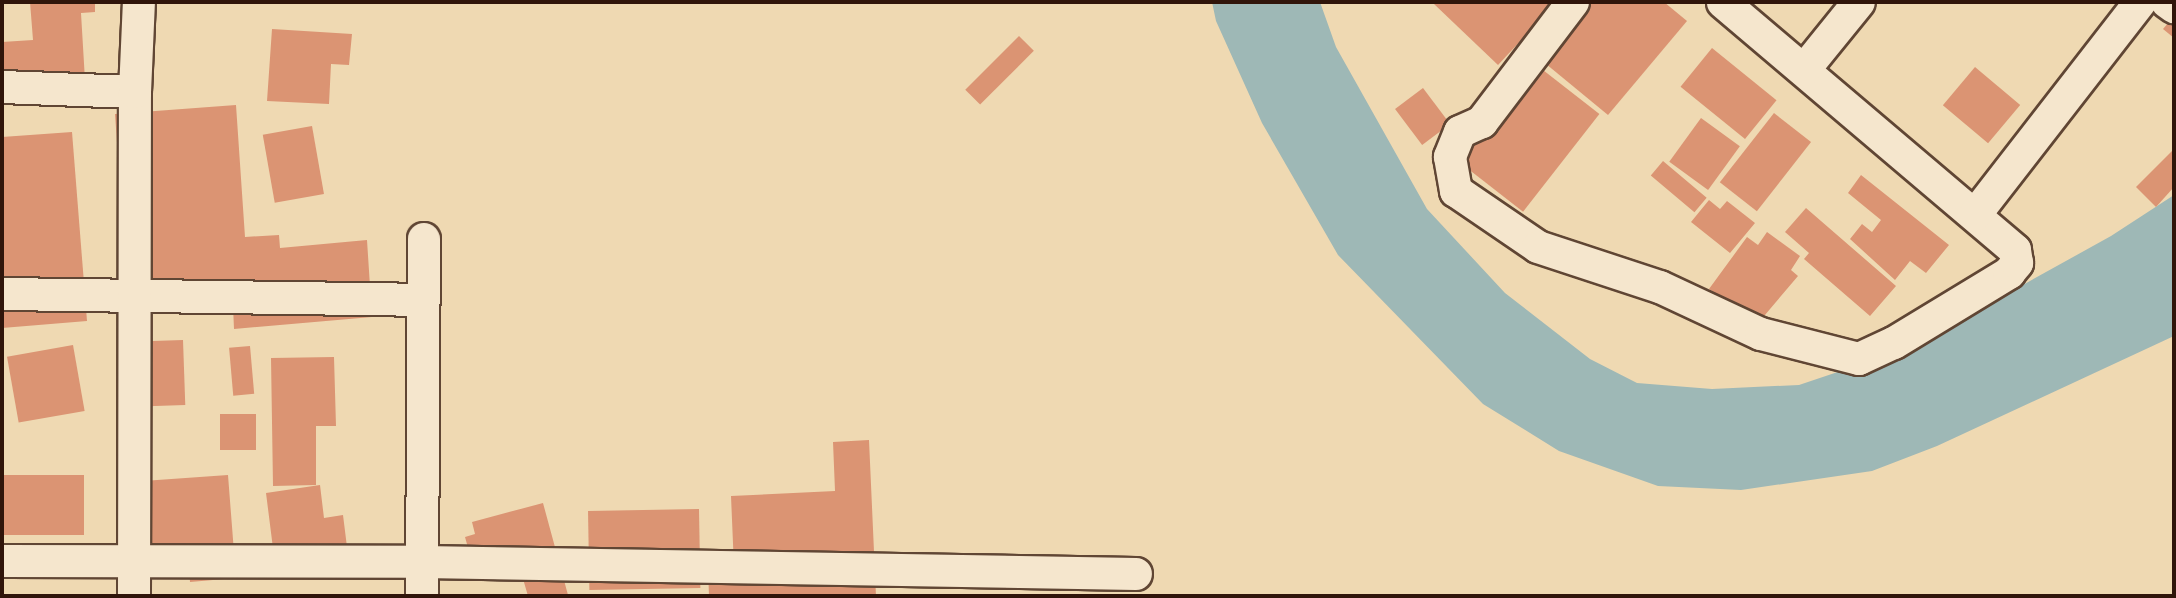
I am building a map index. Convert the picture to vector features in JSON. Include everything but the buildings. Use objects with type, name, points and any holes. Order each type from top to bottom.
[{"type":"street","points":[[134,596],[135,92],[139,2]]},
{"type":"street","points":[[1573,2],[1482,122],[1460,132],[1450,157],[1456,191],[1538,247],[1660,287],[1762,334],[1858,359],[2010,273],[2017,263],[2015,250],[1723,2]]},
{"type":"street","points":[[1804,70],[1859,2]]},
{"type":"street","points":[[1975,215],[2140,2]]},
{"type":"street","points":[[2167,2],[2174,7]]},
{"type":"street","points":[[2,87],[135,92]]},
{"type":"street","points":[[422,596],[424,239]]},
{"type":"street","points":[[2,295],[134,294],[423,300]]},
{"type":"street","points":[[2,561],[423,562],[739,582],[1136,574]]},
{"type":"water","points":[[1212,2],[1320,2],[1336,47],[1427,209],[1505,293],[1590,359],[1637,383],[1712,389],[1799,385],[1909,348],[2111,236],[2174,195],[2174,336],[1937,446],[1872,471],[1741,490],[1658,486],[1559,451],[1483,404],[1338,255],[1262,123],[1216,21]]}]
